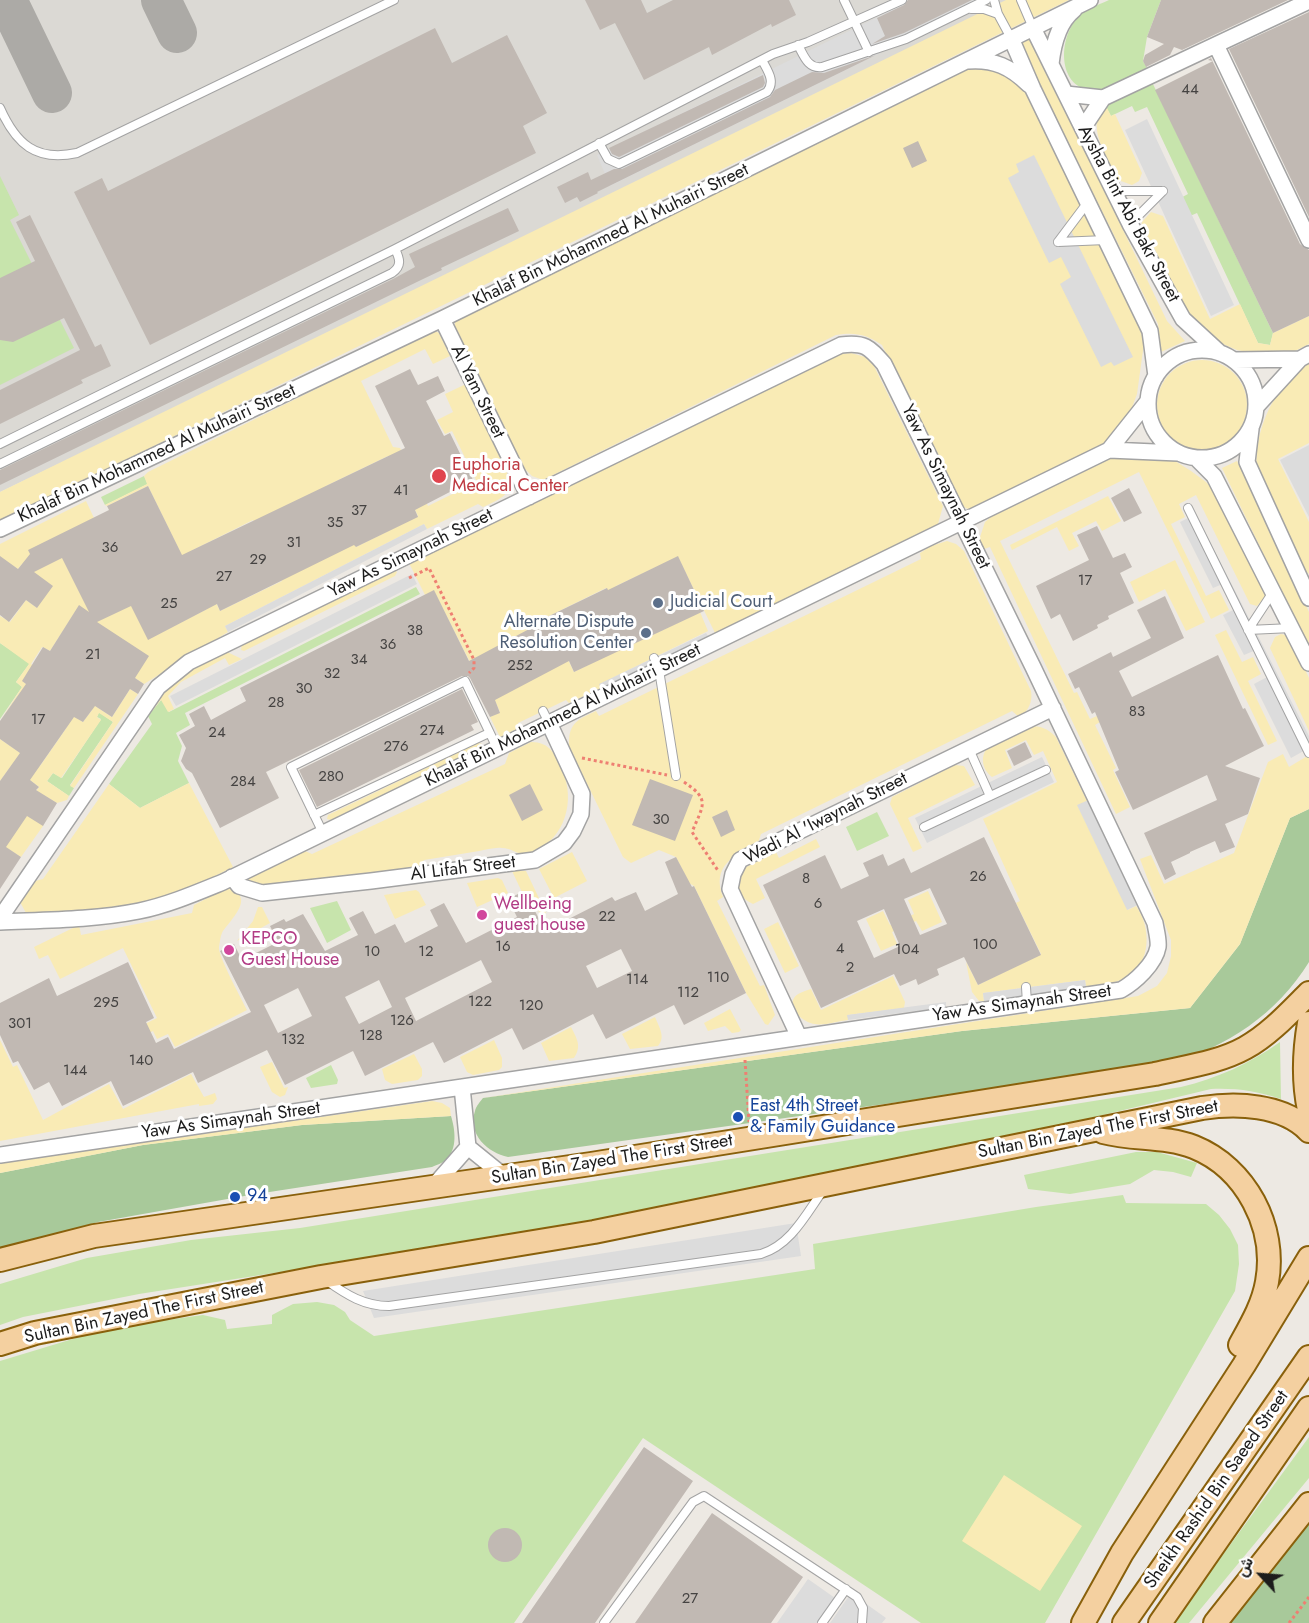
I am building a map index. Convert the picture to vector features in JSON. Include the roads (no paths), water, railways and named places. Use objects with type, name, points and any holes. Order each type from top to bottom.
[{"type":"main road","name":"Sultan Bin Zayed The First Street","points":[[0,1260],[94,1236],[505,1177],[1155,1074],[1215,1059],[1245,1048],[1273,1027],[1309,993]]},
{"type":"main road","points":[[1309,1023],[1305,1043],[1305,1075],[1309,1110]]},
{"type":"main road","name":"Sultan Bin Zayed The First Street","points":[[0,1344],[35,1333],[321,1276],[594,1232],[1223,1105],[1244,1105],[1285,1115],[1304,1125],[1309,1131]]},
{"type":"main road","points":[[1096,1130],[1127,1138],[1172,1140],[1194,1147],[1215,1158],[1233,1173],[1248,1191],[1259,1212],[1266,1234],[1269,1258],[1267,1281],[1261,1304],[1223,1376],[1215,1409]]},
{"type":"main road","points":[[1083,1623],[1122,1553],[1309,1258]]},
{"type":"main road","name":"Sheikh Rashid Bin Saeed Street","points":[[1124,1623],[1309,1357]]},
{"type":"main road","name":"Sheikh Rashid Bin Saeed Street","points":[[1160,1623],[1309,1408]]},
{"type":"main road","points":[[1215,1623],[1309,1504]]},
{"type":"street","points":[[1083,128],[1103,98],[1309,1]]},
{"type":"street","points":[[1051,64],[1061,27],[1070,13],[1086,2]]},
{"type":"street","name":"Khalaf Bin Mohammed Al Muhairi Street","points":[[0,529],[442,319],[1086,2]]},
{"type":"street","name":"Aysha Bint Abi Bakr Street","points":[[1033,28],[1130,225],[1183,319],[1220,353]]},
{"type":"street","name":"Aysha Bint Abi Bakr Street","points":[[1011,38],[1033,89],[1150,331],[1156,376]]},
{"type":"street","points":[[1216,45],[1309,240]]},
{"type":"street","name":"Aysha Bint Abi Bakr Street","points":[[965,61],[982,60],[1000,63],[1016,72],[1033,89]]},
{"type":"street","points":[[1066,94],[1103,98]]},
{"type":"street","name":"Al Yam Street","points":[[442,319],[529,497]]},
{"type":"street","name":"Yaw As Simaynah Street","points":[[0,920],[158,687],[189,662],[842,345],[856,344],[870,348],[884,364],[1053,708],[1155,923],[1158,947],[1148,967],[1135,981],[1121,990],[0,1155]]},
{"type":"street","points":[[1251,425],[1242,440],[1229,451],[1213,457],[1196,458],[1179,453],[1165,444],[1155,432],[1149,417],[1148,401],[1156,376],[1168,362],[1184,353],[1202,350],[1220,353],[1235,360],[1247,374],[1254,390],[1256,407],[1251,425],[1247,462],[1305,582],[1309,598]]},
{"type":"street","points":[[1235,360],[1304,357]]},
{"type":"street","points":[[1256,407],[1304,357]]},
{"type":"street","name":"Khalaf Bin Mohammed Al Muhairi Street","points":[[0,920],[81,919],[140,911],[182,898],[232,877],[497,748],[546,717],[962,522],[1109,450],[1148,401]]},
{"type":"street","name":"Khalaf Bin Mohammed Al Muhairi Street","points":[[1109,450],[1179,453]]},
{"type":"street","points":[[1196,458],[1214,476],[1274,590],[1309,663]]},
{"type":"street","name":"Wadi Al 'Iwaynah Street","points":[[799,1037],[730,889],[733,874],[740,860],[1053,708]]},
{"type":"street","name":"Al Lifah Street","points":[[232,877],[238,886],[262,893],[536,860],[564,843],[581,814],[582,794],[546,717]]},
{"type":"street","points":[[462,1087],[468,1148],[505,1177]]},
{"type":"street","points":[[432,1188],[468,1148]]},
{"type":"lane","points":[[0,108],[14,134],[32,149],[54,156],[77,153],[394,0]]},
{"type":"lane","points":[[844,0],[869,52]]},
{"type":"lane","points":[[0,444],[395,249],[762,60],[902,0]]},
{"type":"lane","points":[[798,45],[810,65],[815,68],[906,39],[986,0]]},
{"type":"lane","points":[[994,0],[998,14],[1011,38]]},
{"type":"lane","points":[[1023,1],[1033,28]]},
{"type":"lane","points":[[969,9],[984,9],[998,14]]},
{"type":"lane","points":[[599,142],[608,159],[620,164],[767,92],[771,80],[762,60]]},
{"type":"lane","points":[[1114,191],[1162,191],[1130,225]]},
{"type":"lane","points":[[1088,202],[1058,242],[1106,240]]},
{"type":"lane","points":[[0,464],[392,273],[399,267],[400,262],[395,249]]},
{"type":"lane","points":[[1188,508],[1309,753]]},
{"type":"lane","points":[[1248,630],[1274,590]]},
{"type":"lane","points":[[1248,630],[1292,628]]},
{"type":"lane","points":[[657,664],[675,776]]},
{"type":"lane","points":[[323,833],[291,767],[465,681],[497,748]]},
{"type":"lane","points":[[314,815],[489,733]]},
{"type":"lane","points":[[969,749],[990,796]]},
{"type":"lane","points":[[924,827],[1046,770]]},
{"type":"lane","points":[[1026,987],[1027,1003]]},
{"type":"lane","points":[[321,1276],[358,1301],[389,1306],[761,1254],[776,1248],[789,1237],[829,1183]]},
{"type":"lane","points":[[604,1623],[693,1502],[700,1497],[708,1497],[846,1589],[861,1602],[864,1614],[862,1623]]},
{"type":"lane","points":[[822,1623],[846,1589]]},
{"type":"place","name":"Euphoria Medical Center","points":[[439,476]]},
{"type":"place","name":"Judicial Court","points":[[658,603]]},
{"type":"place","name":"Alternate Dispute Resolution Center","points":[[646,633]]},
{"type":"place","name":"Wellbeing guest house","points":[[482,915]]},
{"type":"place","name":"KEPCO Guest House","points":[[229,950]]},
{"type":"place","name":"East 4th Street & Family Guidance","points":[[738,1117]]},
{"type":"place","name":"94","points":[[235,1197]]}]
